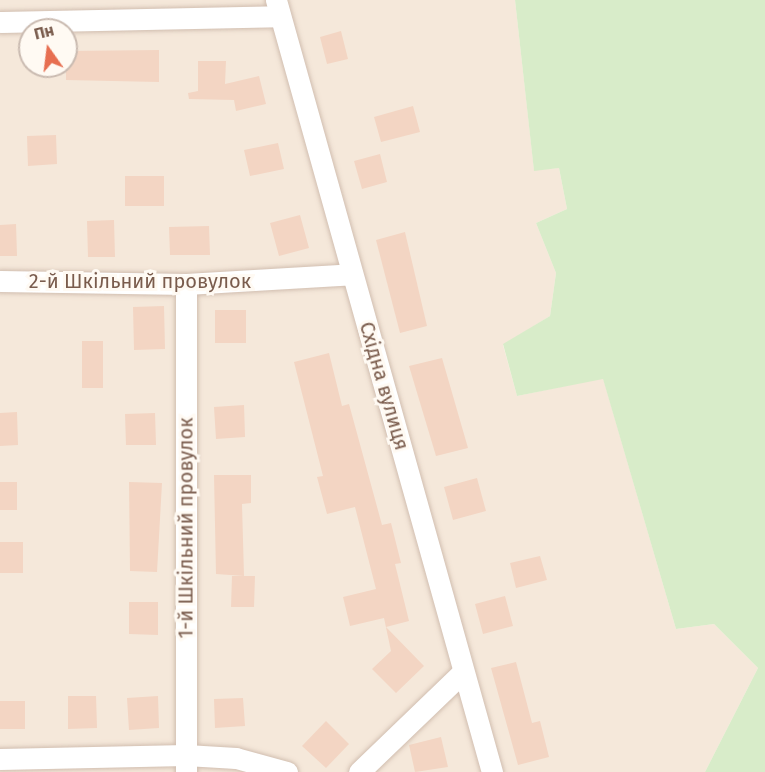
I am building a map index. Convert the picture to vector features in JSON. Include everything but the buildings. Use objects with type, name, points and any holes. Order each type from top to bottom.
[{"type":"street","points":[[0,22],[278,8]]},
{"type":"street","name":"Східна вулиця","points":[[278,8],[492,772]]},
{"type":"street","name":"2-й Шкільний провулок","points":[[0,281],[186,284],[352,274]]},
{"type":"street","name":"1-й Шкільний провулок","points":[[186,284],[186,763]]},
{"type":"street","points":[[359,772],[464,672]]},
{"type":"street","points":[[0,759],[186,763],[236,758],[287,772]]},
{"type":"shaded area","points":[[0,0],[515,0],[534,170],[559,168],[567,209],[536,223],[556,273],[550,316],[503,345],[517,396],[603,378],[676,629],[714,624],[758,668],[705,772],[0,772]]},
{"type":"green space","points":[[515,0],[765,0],[765,772],[705,772],[758,668],[714,624],[676,629],[603,379],[517,396],[503,344],[550,316],[556,273],[536,223],[567,209],[559,168],[534,171]]}]
